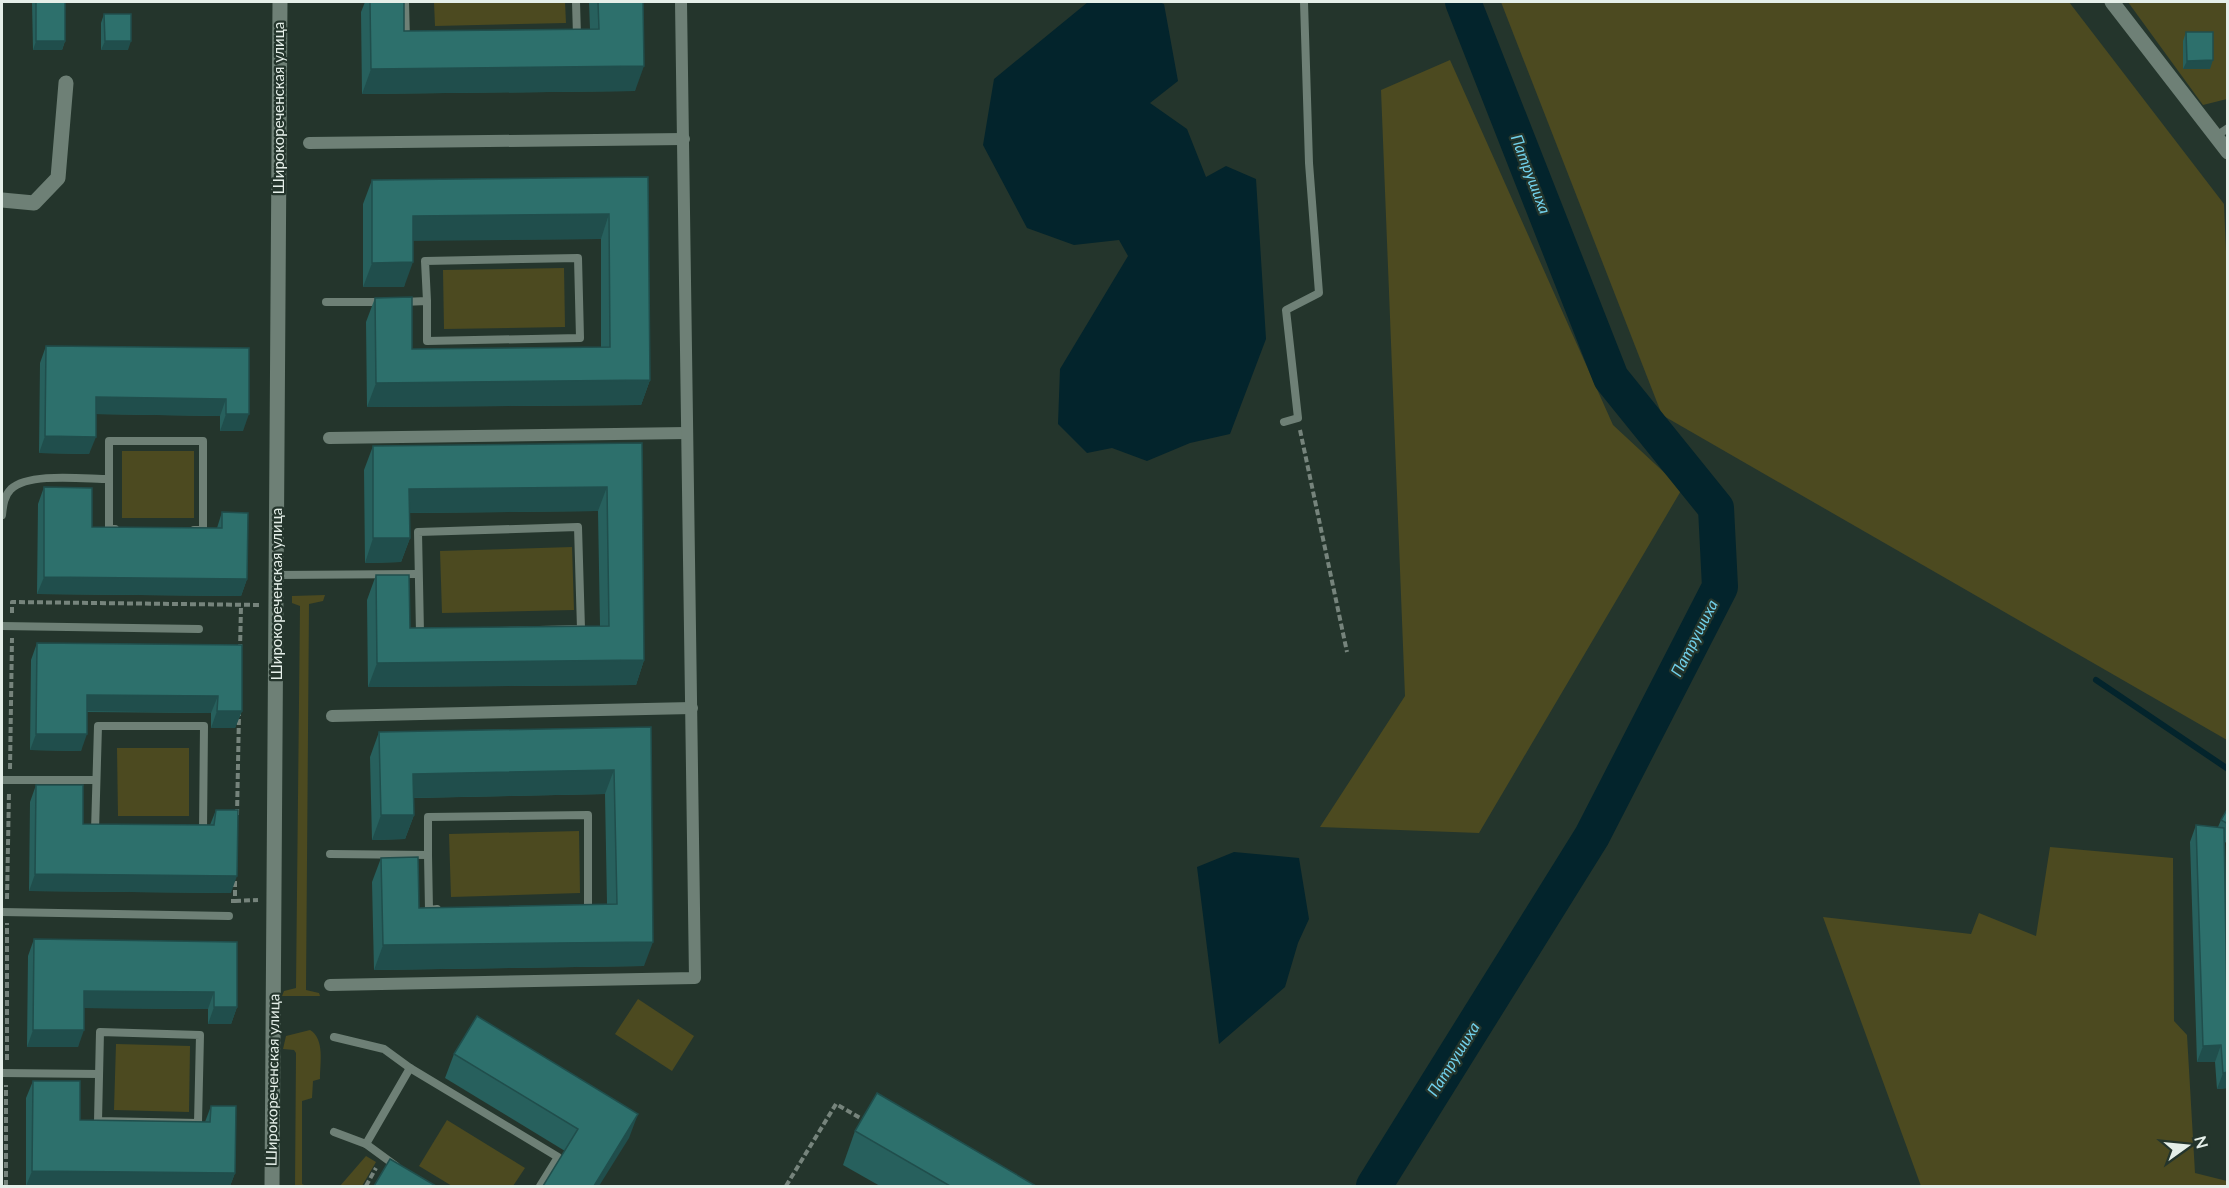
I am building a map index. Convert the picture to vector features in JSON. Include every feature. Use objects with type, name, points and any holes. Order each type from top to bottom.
[{"type":"street","name":"Широкореченская улица","points":[[272,1186],[280,2]]},
{"type":"street","points":[[330,985],[695,978],[681,2]]},
{"type":"street","points":[[2112,2],[2222,132],[2228,152]]},
{"type":"street","points":[[2,200],[34,203],[58,178],[66,83]]},
{"type":"street","points":[[309,143],[684,139]]},
{"type":"street","points":[[330,438],[687,433]]},
{"type":"street","points":[[332,716],[692,708]]},
{"type":"lane","points":[[405,2],[406,40],[417,39]]},
{"type":"lane","points":[[565,36],[576,36],[576,2]]},
{"type":"lane","points":[[1284,422],[1298,418],[1286,310],[1319,293],[1309,163],[1304,2]]},
{"type":"lane","points":[[578,258],[580,338],[427,341],[427,301],[425,261],[578,258]]},
{"type":"lane","points":[[326,302],[427,301]]},
{"type":"lane","points":[[120,530],[109,530],[109,441],[203,441],[203,530],[179,530]]},
{"type":"lane","points":[[2,515],[6,495],[13,487],[26,482],[38,479],[109,479]]},
{"type":"lane","points":[[578,527],[581,629],[420,633],[418,574],[418,532],[578,527]]},
{"type":"lane","points":[[277,575],[418,574]]},
{"type":"lane","points":[[2,626],[199,629]]},
{"type":"lane","points":[[98,726],[204,726],[203,831],[95,831],[95,780],[98,726]]},
{"type":"lane","points":[[5,780],[95,780]]},
{"type":"lane","points":[[452,909],[429,910],[428,817],[588,815],[588,908],[577,908]]},
{"type":"lane","points":[[330,854],[428,855]]},
{"type":"lane","points":[[4,912],[229,916]]},
{"type":"lane","points":[[100,1032],[200,1035],[198,1123],[98,1121],[99,1074],[100,1032]]},
{"type":"lane","points":[[334,1037],[384,1049],[410,1068],[558,1157],[540,1186]]},
{"type":"lane","points":[[366,1144],[410,1068]]},
{"type":"lane","points":[[4,1073],[99,1074]]},
{"type":"lane","points":[[334,1132],[366,1144],[403,1170]]},
{"type":"path","points":[[1298,418],[1347,652]]},
{"type":"path","points":[[6,1186],[4,912],[8,899],[5,780],[12,602],[241,606],[240,652]]},
{"type":"path","points":[[237,817],[239,710]]},
{"type":"path","points":[[223,900],[235,901],[235,877]]},
{"type":"path","points":[[8,899],[19,899]]},
{"type":"path","points":[[786,1186],[836,1104],[878,1128]]},
{"type":"shaded area","points":[[434,2],[565,2],[566,23],[435,26]]},
{"type":"shaded area","points":[[1501,2],[2069,2],[2224,204],[2228,299],[2227,740],[1662,415]]},
{"type":"shaded area","points":[[2128,2],[2227,2],[2227,99],[2203,105]]},
{"type":"shaded area","points":[[1450,60],[1613,425],[1682,489],[1479,833],[1320,827],[1405,696],[1381,90]]},
{"type":"shaded area","points":[[564,268],[565,327],[444,329],[443,270]]},
{"type":"shaded area","points":[[122,451],[194,451],[194,518],[122,518]]},
{"type":"shaded area","points":[[572,547],[574,610],[442,613],[440,551]]},
{"type":"shaded area","points":[[325,595],[323,601],[309,604],[306,990],[319,993],[320,996],[282,996],[284,991],[296,988],[300,606],[292,603],[292,596]]},
{"type":"shaded area","points":[[117,748],[189,748],[189,816],[118,816]]},
{"type":"shaded area","points":[[579,831],[580,893],[451,897],[449,834]]},
{"type":"shaded area","points":[[2050,847],[2173,858],[2174,1021],[2187,1035],[2195,1173],[2227,1181],[2227,1186],[1921,1186],[1823,917],[1971,934],[1979,913],[2036,936]]},
{"type":"shaded area","points":[[638,999],[694,1036],[672,1071],[615,1034]]},
{"type":"shaded area","points":[[310,1030],[315,1034],[320,1045],[320,1079],[313,1081],[312,1098],[302,1101],[302,1184],[306,1186],[295,1186],[296,1053],[294,1050],[283,1049],[286,1036]]},
{"type":"shaded area","points":[[116,1044],[190,1046],[189,1112],[114,1110]]},
{"type":"shaded area","points":[[447,1120],[525,1168],[513,1186],[452,1186],[419,1166]]},
{"type":"shaded area","points":[[366,1156],[376,1162],[362,1186],[340,1186]]},
{"type":"water","points":[[1088,2],[1159,2],[1164,4],[1178,81],[1150,103],[1187,129],[1206,177],[1226,166],[1256,179],[1266,339],[1230,434],[1190,443],[1147,461],[1112,448],[1087,453],[1058,424],[1060,369],[1128,256],[1119,240],[1074,245],[1027,228],[983,145],[994,79]]},
{"type":"water","points":[[1234,852],[1299,858],[1309,919],[1298,943],[1285,987],[1219,1044],[1197,867]]},
{"type":"building","points":[[36,2],[65,2],[65,41],[36,41]]},
{"type":"building","points":[[370,2],[404,2],[404,31],[599,29],[598,2],[643,2],[644,66],[371,69]]},
{"type":"building","points":[[104,14],[131,14],[131,41],[105,41]]},
{"type":"building","points":[[2186,32],[2213,32],[2213,60],[2187,61]]},
{"type":"building","points":[[648,177],[650,380],[376,383],[375,298],[412,297],[412,349],[610,347],[609,214],[413,216],[413,262],[372,263],[372,180]]},
{"type":"building","points":[[46,346],[249,348],[249,414],[226,414],[226,399],[96,397],[96,437],[45,436]]},
{"type":"building","points":[[642,443],[644,660],[377,663],[376,575],[409,575],[410,628],[609,626],[607,487],[409,489],[410,538],[373,538],[373,446]]},
{"type":"building","points":[[44,487],[92,488],[92,527],[222,528],[222,512],[248,513],[247,579],[44,577]]},
{"type":"building","points":[[37,643],[242,645],[242,711],[217,711],[218,696],[87,695],[87,734],[36,734]]},
{"type":"building","points":[[651,727],[653,942],[383,945],[381,858],[418,857],[419,908],[617,904],[614,770],[413,774],[414,815],[381,815],[379,732]]},
{"type":"building","points":[[36,785],[83,785],[83,824],[214,825],[216,810],[238,810],[237,876],[35,874]]},
{"type":"building","points":[[2228,808],[2228,824],[2221,820]]},
{"type":"building","points":[[2196,825],[2224,828],[2228,1072],[2223,1073],[2221,1045],[2203,1046]]},
{"type":"building","points":[[34,939],[237,942],[237,1007],[214,1007],[214,992],[84,991],[84,1030],[33,1030]]},
{"type":"building","points":[[477,1016],[638,1114],[594,1186],[543,1186],[578,1129],[454,1054]]},
{"type":"building","points":[[33,1081],[80,1081],[80,1120],[210,1122],[211,1106],[236,1106],[235,1173],[32,1171]]},
{"type":"building","points":[[877,1093],[1036,1186],[950,1186],[855,1131]]},
{"type":"building","points":[[390,1159],[436,1186],[374,1186]]},
{"type":"waterway","name":"Патрушиха","points":[[1374,1186],[1592,836],[1720,587],[1716,508],[1611,378],[1463,2]]},
{"type":"waterway","points":[[2096,680],[2228,769]]}]
